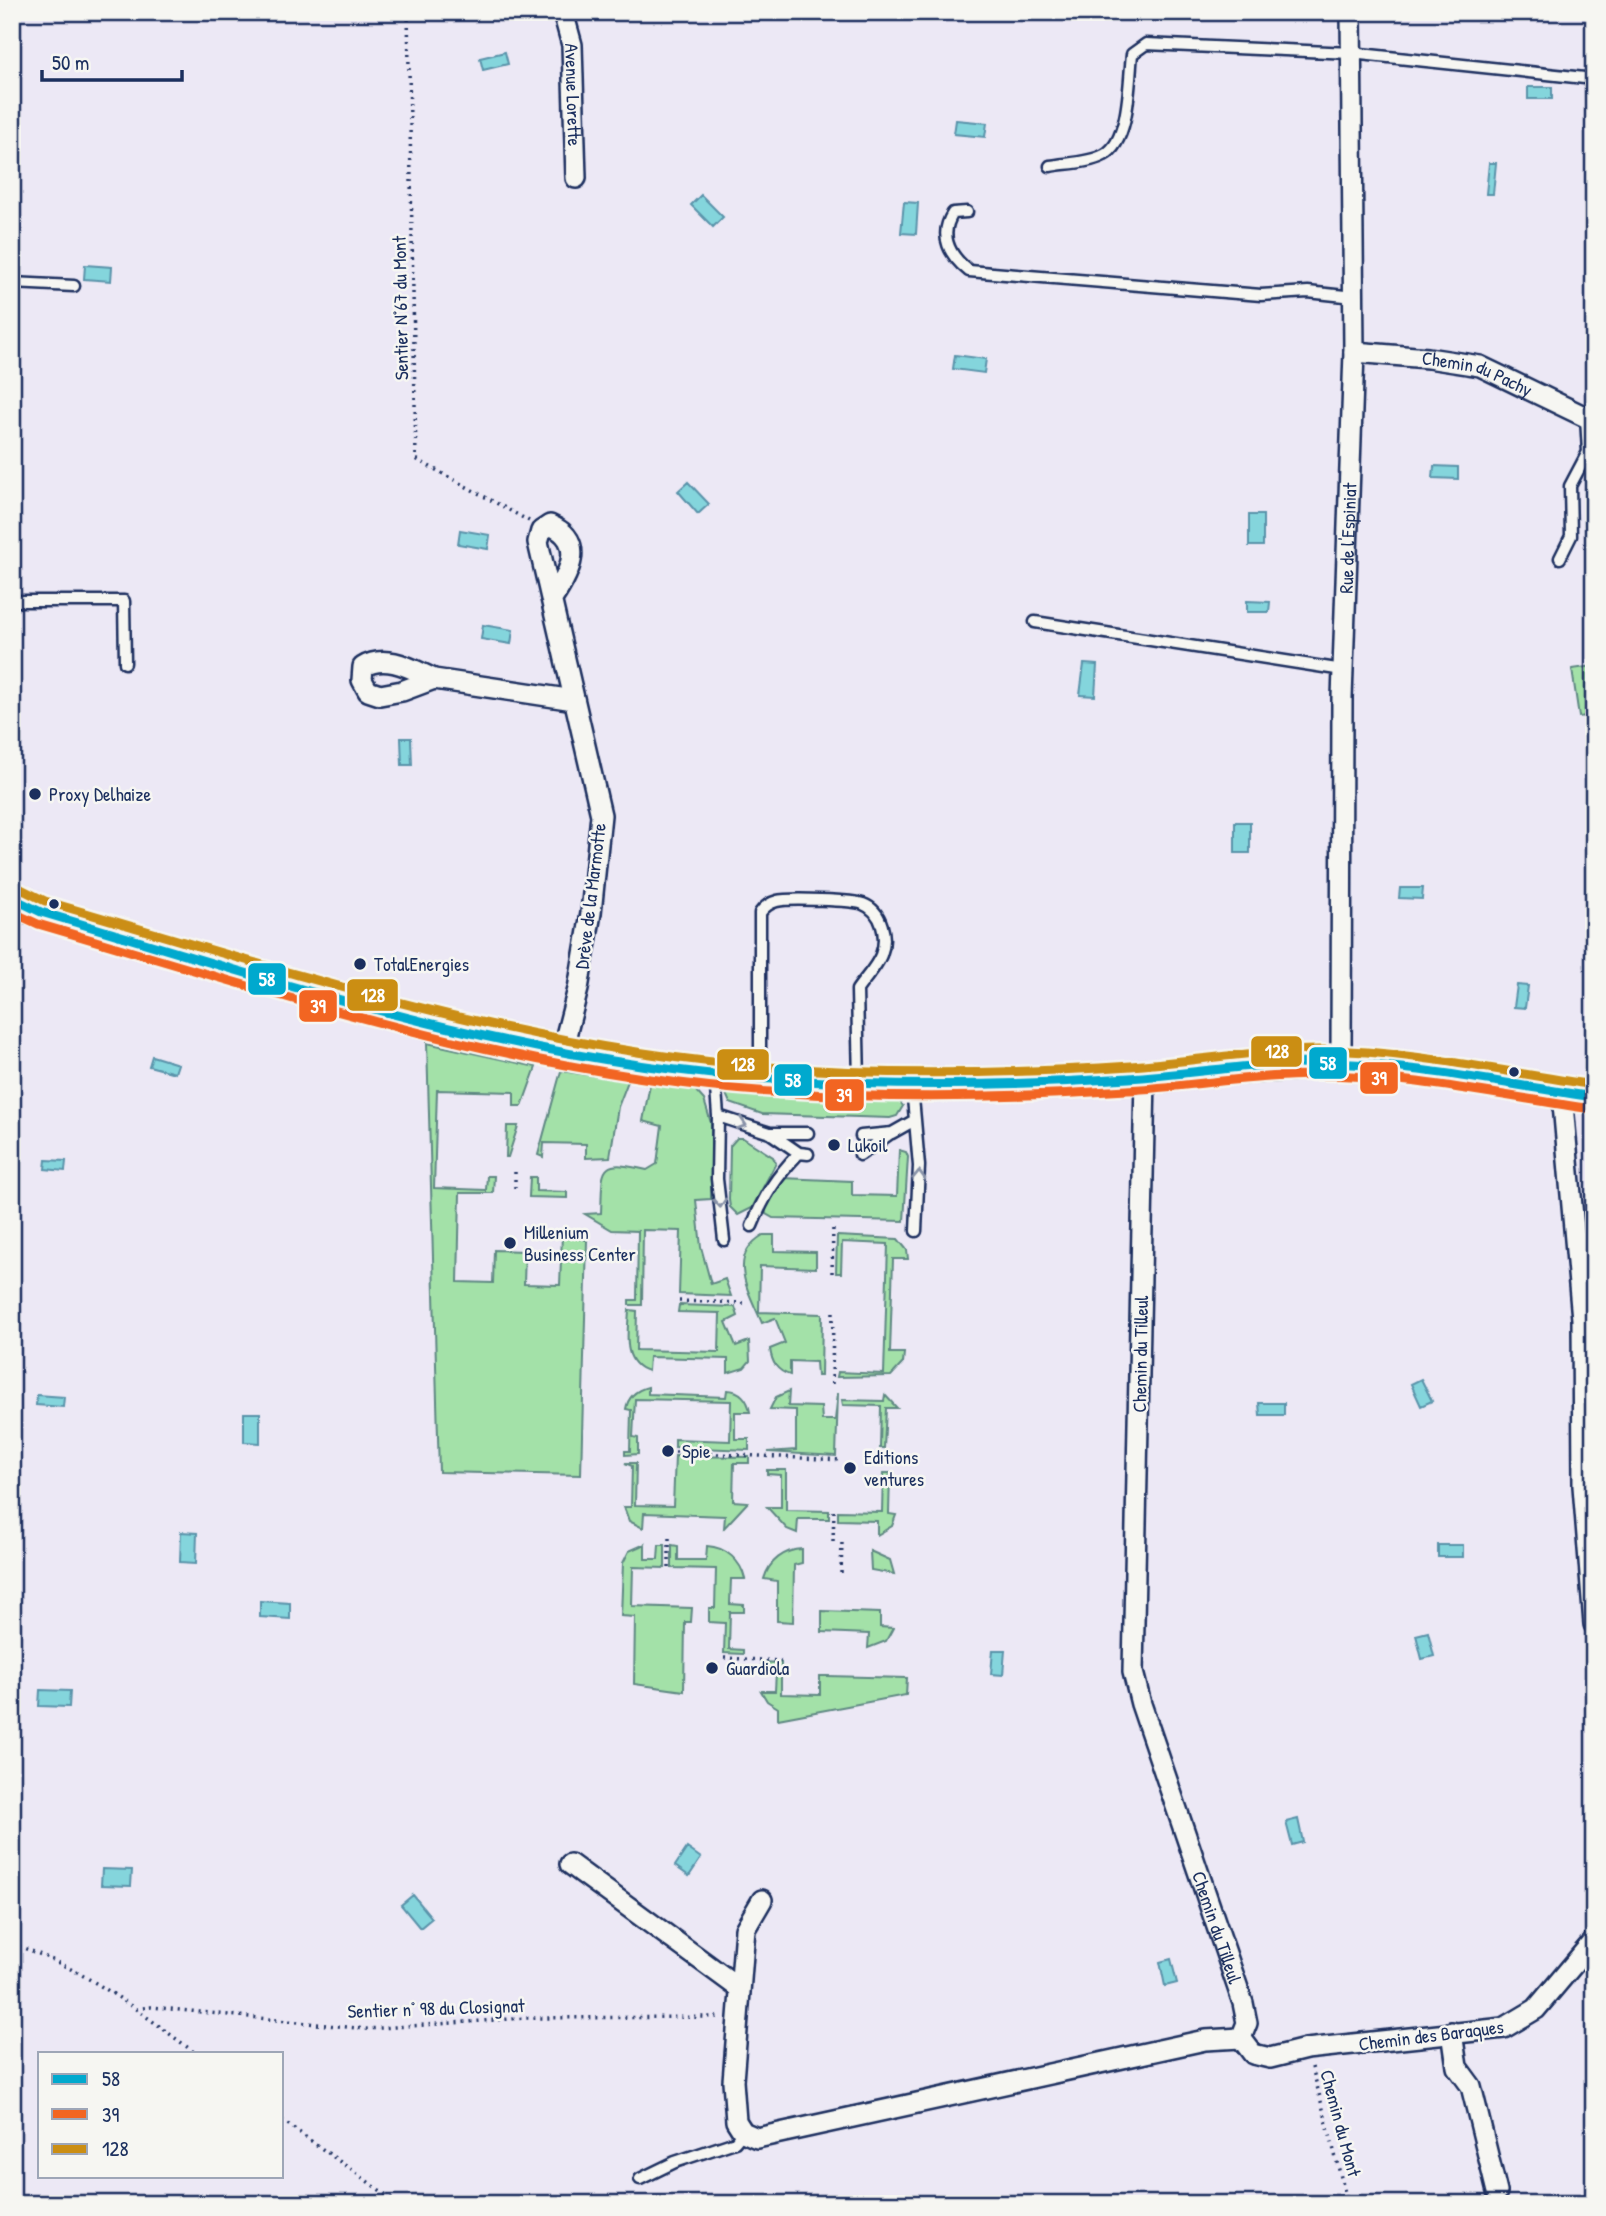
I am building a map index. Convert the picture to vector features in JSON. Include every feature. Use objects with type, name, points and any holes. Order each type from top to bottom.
[{"type":"main road","points":[[12,898],[41,912]]},
{"type":"main road","points":[[12,905],[412,1020],[562,1051],[715,1075],[912,1085],[1146,1077],[1341,1063],[1459,1076],[1594,1097]]},
{"type":"street","name":"Avenue Lorette","points":[[563,12],[572,45],[576,178]]},
{"type":"street","name":"Rue de l'Espiniat","points":[[1341,1063],[1343,670],[1354,352],[1351,12]]},
{"type":"street","name":"Chemin du Pachy","points":[[1354,352],[1428,358],[1480,366],[1590,419]]},
{"type":"street","points":[[543,528],[550,525],[560,529],[569,541],[572,554],[571,571],[553,598]]},
{"type":"street","name":"Drève de la Marmotte","points":[[543,528],[538,542],[601,815],[600,848],[578,989],[562,1051]]},
{"type":"street","points":[[434,679],[574,701]]},
{"type":"street","name":"Chemin du Tilleul","points":[[1146,1077],[1133,1671],[1135,1687],[1243,2003],[1247,2023],[1241,2038]]},
{"type":"street","points":[[1562,1093],[1582,1319],[1583,1486],[1594,1625]]},
{"type":"street","points":[[570,1864],[739,1988]]},
{"type":"street","points":[[762,1900],[745,1929],[733,2081],[736,2121],[743,2132],[757,2138],[1205,2040],[1241,2038]]},
{"type":"street","name":"Chemin des Baraques","points":[[1241,2038],[1254,2054],[1261,2058],[1306,2049],[1504,2028],[1523,2020],[1549,1996],[1594,1940]]},
{"type":"street","points":[[1452,2032],[1457,2067],[1471,2086],[1497,2192]]},
{"type":"lane","points":[[1051,166],[1101,157],[1111,151],[1123,130],[1132,54],[1146,44],[1351,53],[1594,79]]},
{"type":"lane","points":[[967,212],[953,213],[948,221],[946,243],[952,255],[970,271],[1261,295],[1308,292],[1354,297]]},
{"type":"lane","points":[[12,283],[74,286]]},
{"type":"lane","points":[[1560,558],[1571,536],[1570,486],[1588,452],[1590,419]]},
{"type":"lane","points":[[12,601],[124,601],[125,663]]},
{"type":"lane","points":[[1035,622],[1343,670]]},
{"type":"lane","points":[[760,1078],[760,913],[765,906],[778,900],[862,903],[875,911],[884,928],[883,951],[877,965],[857,990],[859,1083]]},
{"type":"lane","points":[[715,1075],[718,1116],[717,1179],[724,1240]]},
{"type":"lane","points":[[912,1085],[919,1166],[916,1231]]},
{"type":"lane","points":[[718,1116],[770,1133],[804,1154],[776,1177],[764,1195],[752,1226]]},
{"type":"lane","points":[[860,1155],[892,1132],[915,1120]]},
{"type":"lane","points":[[861,1136],[892,1132]]},
{"type":"lane","points":[[770,1133],[808,1133]]},
{"type":"lane","points":[[640,2179],[674,2162],[735,2142],[743,2132]]},
{"type":"path","name":"Sentier N°67 du Mont","points":[[408,12],[416,459],[543,528]]},
{"type":"path","points":[[515,1167],[515,1188]]},
{"type":"path","points":[[832,1273],[833,1227]]},
{"type":"path","points":[[679,1301],[745,1303]]},
{"type":"path","points":[[832,1384],[833,1310]]},
{"type":"path","points":[[675,1452],[842,1460]]},
{"type":"path","points":[[833,1541],[834,1511]]},
{"type":"path","points":[[669,1537],[669,1568]]},
{"type":"path","points":[[841,1573],[842,1542]]},
{"type":"path","points":[[724,1658],[781,1661]]},
{"type":"path","points":[[12,1944],[48,1956],[103,1986],[194,2052]]},
{"type":"path","name":"Sentier n° 98 du Closignat","points":[[136,2009],[151,2007],[366,2029],[525,2018],[738,2017]]},
{"type":"path","name":"Chemin du Mont","points":[[1306,2049],[1348,2204]]},
{"type":"path","points":[[284,2121],[399,2204]]},
{"type":"green space","points":[[1594,666],[1594,715],[1579,717],[1572,669]]},
{"type":"green space","points":[[427,1043],[536,1067],[522,1106],[514,1106],[514,1092],[437,1090],[434,1188],[486,1190],[487,1176],[494,1176],[493,1193],[460,1193],[458,1282],[493,1283],[494,1250],[525,1251],[524,1284],[560,1285],[562,1235],[587,1240],[581,1475],[439,1472]]},
{"type":"green space","points":[[561,1071],[628,1081],[618,1107],[610,1157],[586,1158],[586,1144],[544,1143],[543,1157],[538,1155]]},
{"type":"green space","points":[[650,1084],[695,1090],[704,1100],[711,1123],[711,1199],[696,1200],[701,1247],[711,1284],[725,1279],[731,1296],[679,1294],[681,1231],[643,1230],[642,1305],[629,1305],[629,1300],[637,1300],[638,1231],[612,1230],[585,1214],[601,1213],[603,1176],[611,1166],[647,1170],[657,1164],[662,1126],[643,1121]]},
{"type":"green space","points":[[733,1086],[894,1094],[903,1106],[897,1116],[890,1118],[762,1114],[730,1103],[726,1094]]},
{"type":"green space","points":[[507,1126],[518,1126],[506,1157]]},
{"type":"green space","points":[[737,1138],[743,1138],[773,1157],[776,1163],[752,1208],[738,1215],[730,1207],[729,1200],[730,1146]]},
{"type":"green space","points":[[899,1150],[906,1152],[908,1157],[904,1221],[773,1218],[766,1214],[765,1209],[782,1178],[852,1181],[852,1195],[897,1196]]},
{"type":"green space","points":[[530,1177],[536,1177],[536,1191],[567,1192],[567,1198],[529,1197]]},
{"type":"green space","points":[[763,1235],[774,1235],[774,1251],[816,1252],[816,1268],[760,1266],[759,1312],[822,1314],[821,1376],[817,1376],[816,1362],[790,1361],[790,1375],[778,1369],[772,1358],[770,1349],[785,1343],[775,1318],[762,1323],[747,1287],[743,1264],[745,1254]]},
{"type":"green space","points":[[837,1236],[898,1239],[907,1250],[908,1259],[893,1259],[890,1353],[904,1353],[903,1363],[891,1376],[837,1377],[838,1372],[884,1374],[888,1244],[842,1242],[841,1273],[836,1273]]},
{"type":"green space","points":[[679,1305],[735,1307],[738,1316],[726,1322],[736,1346],[749,1341],[750,1361],[744,1368],[728,1373],[728,1359],[649,1357],[648,1371],[639,1367],[628,1346],[629,1310],[637,1311],[636,1350],[719,1352],[720,1313],[678,1312]]},
{"type":"green space","points":[[648,1387],[648,1394],[726,1397],[727,1390],[732,1390],[739,1394],[745,1399],[750,1412],[735,1412],[735,1439],[749,1439],[749,1450],[675,1447],[675,1439],[730,1441],[731,1401],[635,1399],[633,1437],[638,1438],[638,1454],[625,1455],[625,1451],[630,1451],[631,1410],[626,1409],[627,1405],[633,1395]]},
{"type":"green space","points":[[789,1391],[788,1406],[821,1407],[822,1420],[835,1420],[838,1393],[836,1456],[768,1452],[796,1450],[796,1410],[770,1409],[776,1397]]},
{"type":"green space","points":[[885,1395],[897,1408],[886,1408],[884,1448],[880,1448],[881,1406],[843,1405],[842,1400],[884,1401]]},
{"type":"green space","points":[[675,1456],[749,1457],[749,1463],[734,1463],[733,1501],[748,1502],[724,1528],[725,1516],[644,1513],[643,1528],[629,1521],[624,1507],[631,1507],[632,1466],[625,1463],[636,1463],[635,1505],[673,1506]]},
{"type":"green space","points":[[767,1470],[786,1470],[786,1510],[829,1511],[829,1519],[798,1519],[797,1533],[787,1529],[767,1507],[781,1507],[781,1475],[767,1474]]},
{"type":"green space","points":[[883,1473],[890,1473],[889,1514],[896,1515],[892,1526],[877,1535],[877,1521],[838,1520],[838,1511],[882,1512]]},
{"type":"green space","points":[[645,1544],[645,1559],[658,1559],[659,1545],[665,1545],[665,1568],[633,1567],[632,1606],[692,1608],[691,1622],[685,1622],[684,1691],[634,1684],[635,1617],[621,1616],[623,1563],[629,1551]]},
{"type":"green space","points":[[672,1545],[678,1546],[678,1560],[706,1560],[707,1546],[726,1552],[740,1566],[745,1579],[731,1579],[730,1604],[744,1605],[744,1612],[730,1612],[729,1649],[743,1650],[743,1654],[724,1653],[725,1623],[709,1622],[709,1608],[715,1608],[716,1569],[672,1568]]},
{"type":"green space","points":[[802,1549],[802,1563],[794,1565],[793,1622],[777,1621],[777,1581],[764,1579],[766,1573],[778,1558]]},
{"type":"green space","points":[[870,1551],[890,1560],[894,1574],[871,1570]]},
{"type":"green space","points":[[822,1611],[880,1613],[880,1627],[893,1628],[886,1641],[868,1648],[869,1634],[822,1632]]},
{"type":"green space","points":[[762,1662],[781,1663],[781,1694],[820,1695],[820,1676],[827,1676],[907,1678],[906,1695],[778,1719],[778,1708],[767,1701],[761,1691],[775,1691],[776,1671],[761,1670]]},
{"type":"water","points":[[505,52],[508,64],[483,70],[480,58]]},
{"type":"water","points":[[1528,87],[1552,87],[1552,99],[1528,99]]},
{"type":"water","points":[[956,120],[987,123],[985,137],[954,134]]},
{"type":"water","points":[[1489,163],[1496,163],[1493,194],[1486,194]]},
{"type":"water","points":[[701,195],[723,217],[713,227],[691,205]]},
{"type":"water","points":[[904,202],[918,203],[916,234],[901,233]]},
{"type":"water","points":[[85,265],[112,267],[111,281],[84,279]]},
{"type":"water","points":[[955,355],[986,359],[984,373],[953,369]]},
{"type":"water","points":[[1434,466],[1458,467],[1458,479],[1433,478]]},
{"type":"water","points":[[688,482],[709,504],[698,514],[678,491]]},
{"type":"water","points":[[1249,515],[1263,515],[1263,546],[1249,546]]},
{"type":"water","points":[[460,530],[490,535],[488,549],[458,544]]},
{"type":"water","points":[[1247,601],[1270,602],[1269,612],[1247,612]]},
{"type":"water","points":[[483,625],[513,630],[511,644],[481,639]]},
{"type":"water","points":[[1084,664],[1097,665],[1095,696],[1080,695]]},
{"type":"water","points":[[401,738],[411,738],[412,765],[402,765]]},
{"type":"water","points":[[1235,822],[1250,822],[1250,853],[1235,853]]},
{"type":"water","points":[[1400,888],[1423,888],[1422,899],[1399,898]]},
{"type":"water","points":[[1517,985],[1528,986],[1525,1008],[1514,1007]]},
{"type":"water","points":[[152,1056],[178,1064],[175,1073],[149,1066]]},
{"type":"water","points":[[46,1160],[66,1161],[65,1171],[45,1169]]},
{"type":"water","points":[[1421,1379],[1432,1401],[1421,1406],[1411,1384]]},
{"type":"water","points":[[37,1395],[64,1397],[63,1407],[36,1405]]},
{"type":"water","points":[[1259,1403],[1284,1403],[1284,1415],[1260,1415]]},
{"type":"water","points":[[244,1413],[260,1413],[260,1443],[244,1442]]},
{"type":"water","points":[[181,1532],[197,1533],[196,1563],[180,1562]]},
{"type":"water","points":[[1438,1545],[1463,1545],[1463,1557],[1438,1557]]},
{"type":"water","points":[[260,1601],[290,1603],[290,1619],[260,1617]]},
{"type":"water","points":[[1428,1632],[1434,1656],[1422,1659],[1416,1635]]},
{"type":"water","points":[[993,1650],[1005,1650],[1003,1675],[991,1674]]},
{"type":"water","points":[[40,1690],[70,1691],[69,1707],[39,1706]]},
{"type":"water","points":[[1298,1819],[1303,1842],[1292,1845],[1286,1822]]},
{"type":"water","points":[[687,1848],[701,1858],[689,1876],[675,1866]]},
{"type":"water","points":[[102,1869],[132,1870],[131,1886],[101,1885]]},
{"type":"water","points":[[413,1895],[432,1918],[420,1928],[401,1905]]},
{"type":"water","points":[[1171,1959],[1177,1983],[1165,1986],[1160,1962]]},
{"type":"transit line","name":"128","points":[[17,887],[45,901],[402,1003],[493,1025],[675,1058],[813,1070],[949,1073],[1131,1066],[1320,1050],[1423,1058],[1594,1085]]},
{"type":"transit line","name":"58","points":[[12,898],[41,912],[221,966],[403,1016],[586,1057],[679,1070],[817,1082],[951,1084],[1129,1078],[1271,1064],[1353,1064],[1422,1070],[1594,1097]]},
{"type":"transit line","name":"39","points":[[12,912],[38,924],[400,1028],[492,1050],[677,1083],[771,1092],[949,1097],[1127,1090],[1317,1075],[1420,1082],[1592,1109]]},
{"type":"place","name":"Proxy Delhaize","points":[[35,794]]},
{"type":"place","name":"TotalEnergies","points":[[360,964]]},
{"type":"place","name":"Lukoil","points":[[834,1145]]},
{"type":"place","name":"Millenium Business Center","points":[[510,1243]]},
{"type":"place","name":"Spie","points":[[668,1451]]},
{"type":"place","name":"Editions ventures","points":[[850,1468]]},
{"type":"place","name":"Guardiola","points":[[712,1668]]}]
